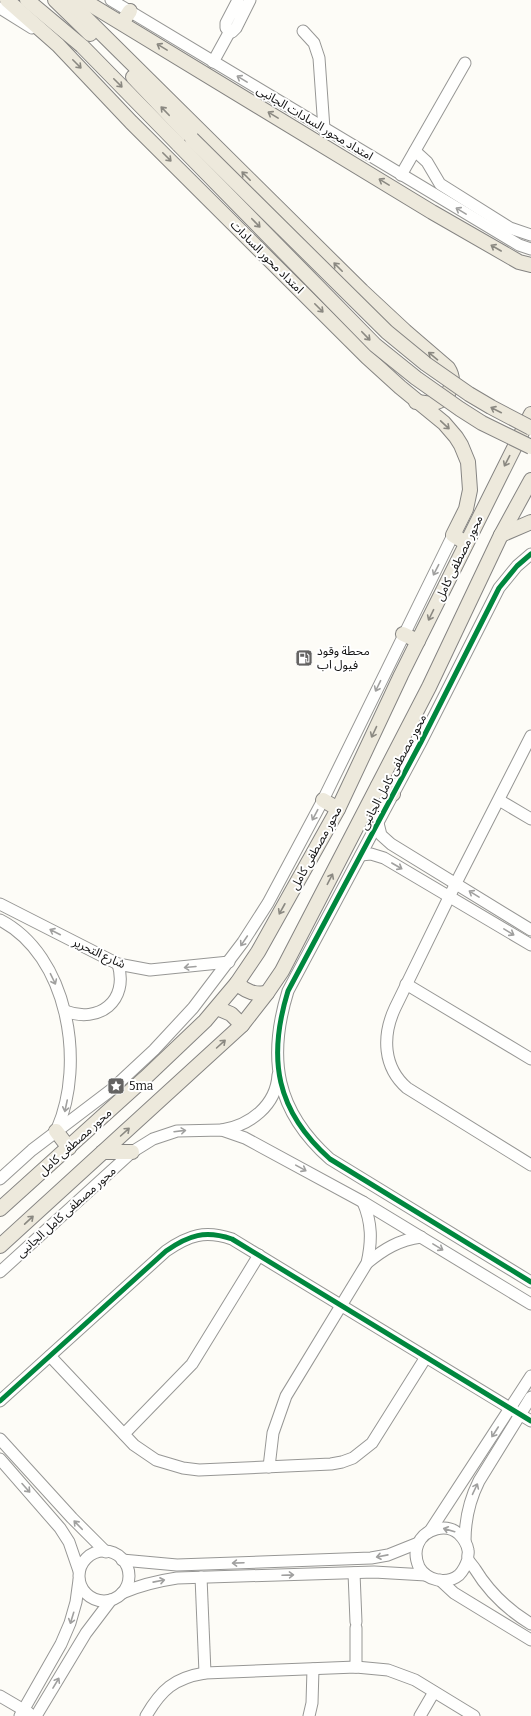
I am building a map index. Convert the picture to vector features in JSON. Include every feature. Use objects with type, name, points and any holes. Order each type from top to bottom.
[{"type":"main road","name":"امتداد محور السادات","points":[[7,0],[58,45],[131,122],[367,357],[416,402],[444,424],[456,437],[468,462],[470,481],[466,509],[453,535]]},
{"type":"main road","points":[[27,0],[82,46],[380,349],[416,378],[460,409],[482,423],[531,447]]},
{"type":"main road","points":[[55,0],[108,50],[192,139],[387,332],[426,364],[453,383],[491,407],[531,428]]},
{"type":"main road","points":[[71,0],[85,17],[362,291],[404,331],[448,368],[451,373],[452,382],[447,395],[434,403],[416,402]]},
{"type":"main road","points":[[83,0],[432,212],[519,262],[531,265]]},
{"type":"main road","points":[[122,24],[130,11]]},
{"type":"main road","name":"محور مصطفى كامل","points":[[0,1209],[145,1078],[217,1008],[237,983],[258,952],[338,809],[418,641],[531,414]]},
{"type":"main road","name":"محور مصطفى كامل","points":[[0,1246],[242,1025],[267,993],[282,971],[429,687],[501,535],[531,480]]},
{"type":"main road","points":[[501,535],[531,522]]},
{"type":"main road","points":[[453,535],[466,543]]},
{"type":"main road","points":[[404,634],[418,641]]},
{"type":"main road","points":[[378,786],[393,794]]},
{"type":"main road","points":[[323,800],[338,809]]},
{"type":"main road","points":[[237,983],[244,990],[253,993],[267,993]]},
{"type":"main road","points":[[217,1008],[231,1014],[242,1025]]},
{"type":"main road","points":[[56,1131],[69,1148]]},
{"type":"main road","points":[[103,1152],[132,1152]]},
{"type":"street","name":"امتداد محور السادات الجانبى","points":[[112,0],[401,175],[519,245],[531,249]]},
{"type":"street","points":[[230,32],[226,28],[226,23],[238,0]]},
{"type":"street","points":[[213,62],[230,32],[236,28],[250,0]]},
{"type":"street","points":[[0,8],[58,45]]},
{"type":"street","points":[[303,31],[314,43],[319,58],[324,129]]},
{"type":"street","points":[[401,175],[465,63]]},
{"type":"street","points":[[415,151],[430,165],[440,184],[510,228],[531,235]]},
{"type":"street","points":[[0,1179],[32,1150],[111,1090],[154,1050],[193,1008],[229,962],[268,903],[323,800],[453,535]]},
{"type":"street","name":"محور مصطفى كامل الجانبى","points":[[278,1068],[278,1034],[288,991],[378,823],[499,588],[508,575],[531,554]]},
{"type":"street","points":[[531,736],[406,984],[390,1018],[387,1034],[387,1055],[394,1075],[407,1088],[531,1165]]},
{"type":"street","points":[[499,800],[531,819]]},
{"type":"street","points":[[378,823],[381,834],[391,844],[531,930]]},
{"type":"street","points":[[361,855],[371,854],[384,858],[531,945]]},
{"type":"street","name":"شارع التحرير","points":[[0,904],[118,964],[150,970],[229,962]]},
{"type":"street","points":[[0,920],[23,936],[38,953],[55,980],[65,1011],[69,1040],[70,1078],[64,1113],[56,1131]]},
{"type":"street","points":[[65,1011],[81,1016],[89,1015],[97,1013],[111,1004],[116,997],[121,981],[118,964]]},
{"type":"street","points":[[406,984],[531,1059]]},
{"type":"street","points":[[222,1130],[244,1124],[262,1110],[274,1091],[278,1068]]},
{"type":"street","points":[[278,1068],[285,1099],[293,1116],[316,1147],[330,1159],[481,1253],[531,1282]]},
{"type":"street","points":[[222,1130],[259,1144],[363,1202],[531,1304]]},
{"type":"street","name":"محور مصطفى كامل الجانبى","points":[[0,1272],[132,1152],[153,1139],[177,1131],[222,1130]]},
{"type":"street","points":[[269,1467],[273,1432],[286,1396],[367,1263],[371,1247],[371,1232],[369,1216],[363,1202]]},
{"type":"street","points":[[0,1401],[166,1251],[180,1241],[193,1236],[206,1234],[220,1235],[259,1255],[531,1421]]},
{"type":"street","points":[[367,1263],[392,1245],[406,1239],[421,1237]]},
{"type":"street","points":[[472,1268],[481,1253]]},
{"type":"street","points":[[124,1434],[192,1364],[259,1255]]},
{"type":"street","points":[[50,1356],[144,1453],[169,1465],[199,1470],[331,1464],[353,1458],[372,1443],[426,1357]]},
{"type":"street","points":[[426,1575],[420,1569],[417,1561],[416,1552],[418,1543],[430,1530],[531,1376]]},
{"type":"street","points":[[0,1696],[22,1713],[35,1716],[86,1634],[111,1600],[122,1593],[158,1580],[201,1577],[392,1572],[426,1575],[440,1580],[449,1580],[458,1575],[465,1568],[468,1559],[468,1550],[465,1541],[468,1510],[472,1495],[479,1481],[531,1397]]},
{"type":"street","points":[[0,1439],[72,1518],[106,1552]]},
{"type":"street","points":[[0,1459],[60,1528],[69,1542],[82,1588],[87,1594],[98,1600],[111,1600]]},
{"type":"street","points":[[430,1530],[440,1528],[450,1529],[465,1541]]},
{"type":"street","points":[[122,1560],[178,1565],[371,1558],[388,1556],[418,1543]]},
{"type":"street","points":[[22,1713],[61,1644],[70,1623],[76,1602],[79,1575],[86,1559],[92,1554],[106,1552],[115,1554],[122,1560],[126,1566],[128,1580],[122,1593]]},
{"type":"street","points":[[468,1559],[479,1577],[492,1593],[507,1607],[531,1624]]},
{"type":"street","points":[[354,1573],[356,1667]]},
{"type":"street","points":[[201,1577],[205,1673]]},
{"type":"street","points":[[440,1580],[454,1593],[531,1640]]},
{"type":"street","points":[[146,1716],[159,1695],[173,1684],[194,1675],[205,1673],[356,1667],[388,1670],[402,1674],[474,1716]]},
{"type":"street","points":[[309,1716],[312,1703],[313,1669]]},
{"type":"street","points":[[420,1716],[434,1692]]},
{"type":"cycle path","points":[[531,554],[517,566],[499,588],[421,742],[288,991],[278,1039],[278,1061],[281,1082],[287,1103],[298,1122],[312,1141],[330,1159],[531,1282]]},
{"type":"cycle path","points":[[0,1401],[166,1251],[190,1238],[214,1235],[232,1239],[531,1421]]},
{"type":"place","name":"محطة وقود فيول اب","points":[[304,658]]},
{"type":"place","name":"5ma","points":[[116,1086]]}]
